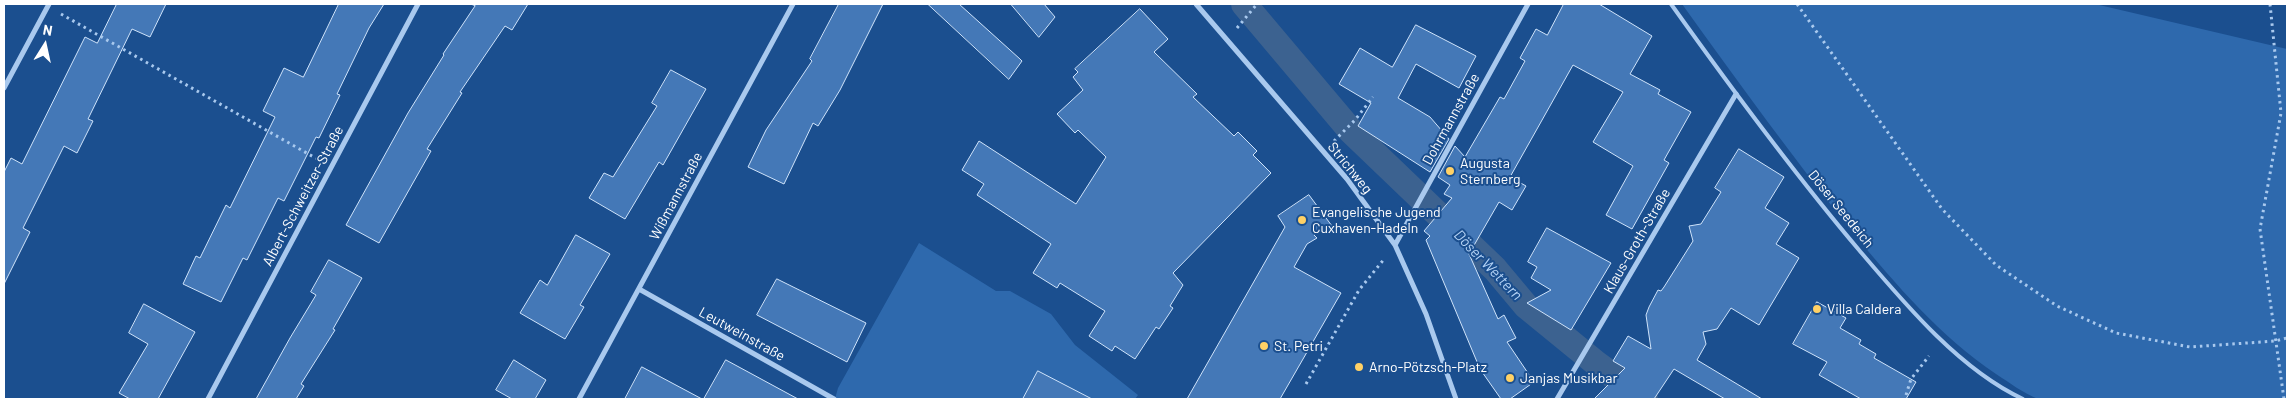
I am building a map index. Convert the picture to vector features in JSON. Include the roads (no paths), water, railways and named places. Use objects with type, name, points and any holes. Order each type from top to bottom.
[{"type":"street","name":"Albert-Schweitzer-Straße","points":[[208,399],[418,4]]},
{"type":"street","name":"Wißmannstraße","points":[[579,399],[793,4]]},
{"type":"street","name":"Strichweg","points":[[1196,4],[1347,179],[1395,245],[1426,314],[1456,399]]},
{"type":"street","name":"Dohrmannstraße","points":[[1395,245],[1528,4]]},
{"type":"street","points":[[4,88],[48,5]]},
{"type":"street","name":"Klaus-Groth-Straße","points":[[1556,399],[1578,365],[1736,94]]},
{"type":"street","name":"Leutweinstraße","points":[[639,289],[834,399]]},
{"type":"lane","name":"Döser Seedeich","points":[[1671,4],[1736,94],[1823,207],[1899,297],[1938,337],[1981,373],[2024,399]]},
{"type":"waterway","name":"Döser Wettern","points":[[1244,4],[1351,131],[1495,269],[1526,306],[1597,364],[1645,399]]},
{"type":"place","name":"Augusta Sternberg","points":[[1450,171]]},
{"type":"place","name":"Evangelische Jugend Cuxhaven-Hadeln","points":[[1302,220]]},
{"type":"place","name":"Villa Caldera","points":[[1817,309]]},
{"type":"place","name":"St. Petri","points":[[1264,346]]},
{"type":"place","name":"Arno-Pötzsch-Platz","points":[[1359,367]]},
{"type":"place","name":"Janjas Musikbar","points":[[1510,378]]}]
